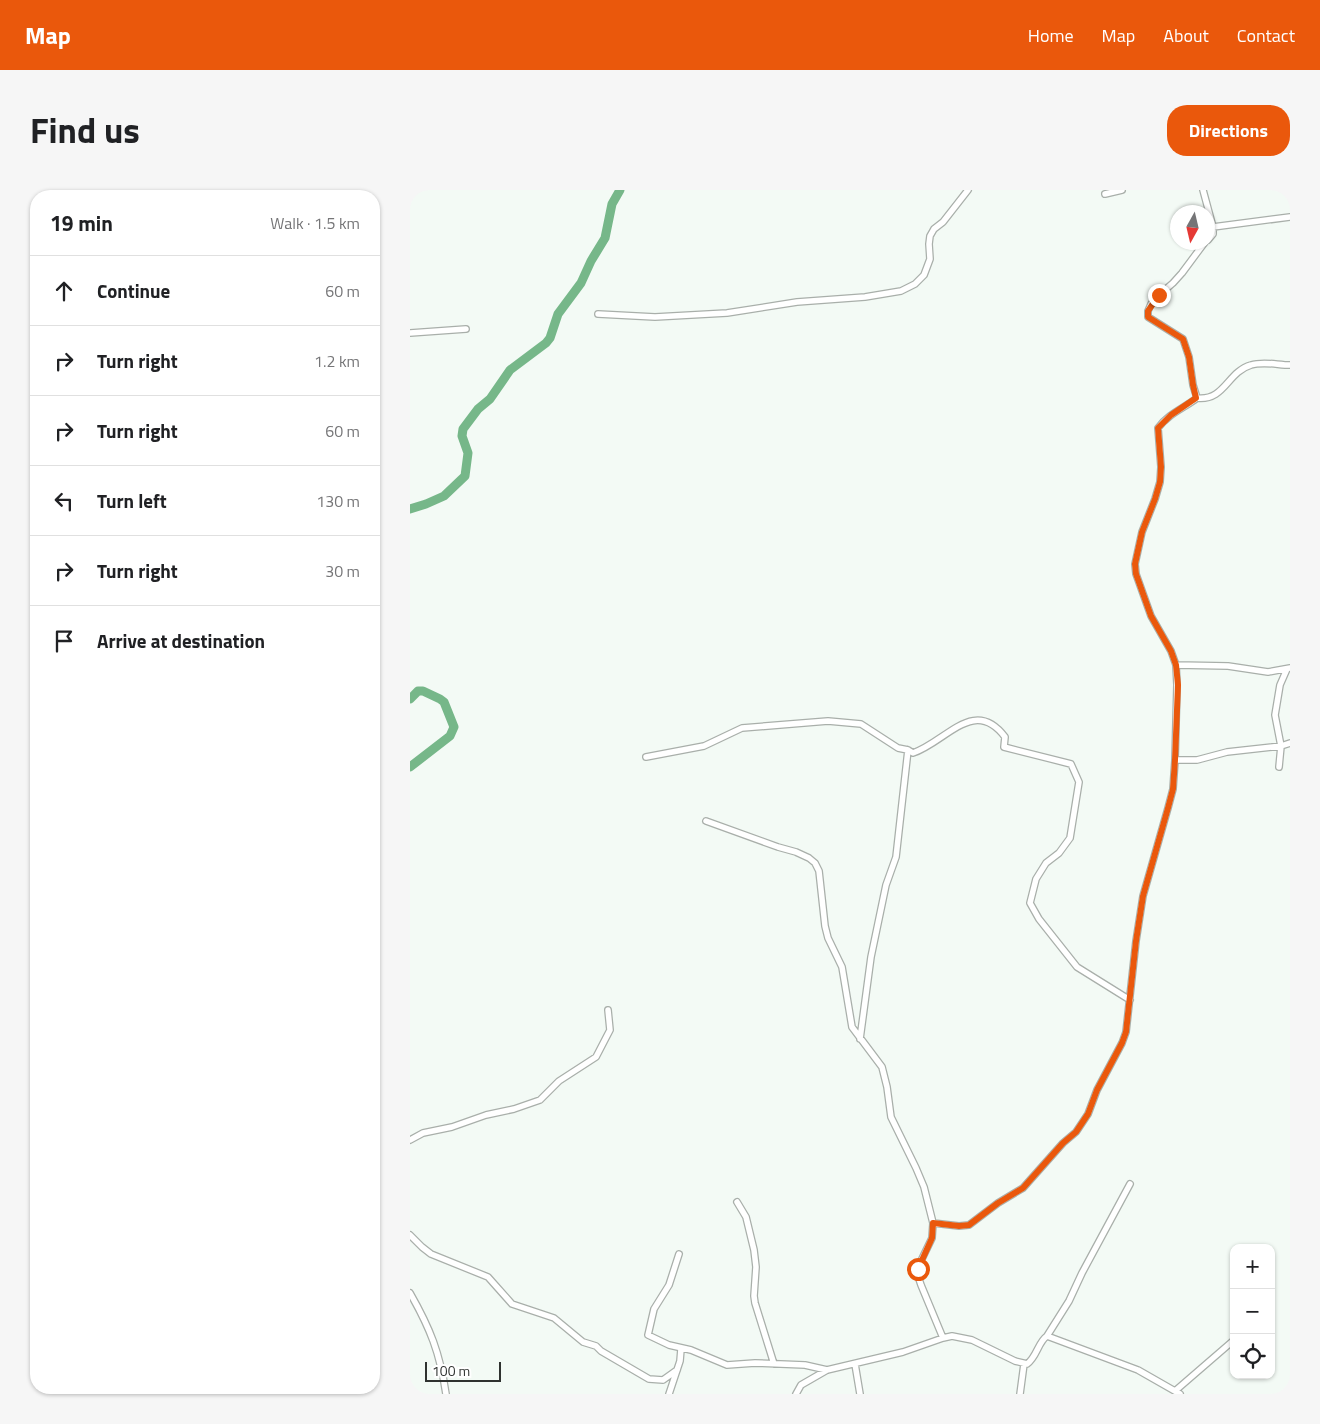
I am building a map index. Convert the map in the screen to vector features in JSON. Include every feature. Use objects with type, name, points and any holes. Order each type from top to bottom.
[{"type":"street","points":[[598,314],[655,317],[727,313],[797,302],[901,291],[915,284],[924,275],[930,259],[930,236],[968,190]]},
{"type":"street","points":[[1105,194],[1122,190]]},
{"type":"street","points":[[1202,190],[1206,205]]},
{"type":"street","points":[[1215,227],[1290,217]]},
{"type":"street","points":[[1196,398],[1189,357],[1183,339],[1154,323],[1148,317],[1148,311],[1159,295],[1182,273],[1199,250]]},
{"type":"street","points":[[410,333],[466,329]]},
{"type":"street","points":[[933,1223],[959,1226],[972,1223],[998,1203],[1023,1188],[1063,1143],[1076,1132],[1088,1114],[1097,1090],[1122,1043],[1126,1032],[1143,896],[1173,789],[1175,760],[1178,685],[1176,665],[1171,651],[1151,616],[1136,574],[1135,564],[1142,532],[1160,482],[1161,467],[1158,428],[1167,418],[1196,398],[1212,397],[1241,369],[1253,364],[1290,365]]},
{"type":"street","points":[[1176,665],[1228,666],[1268,672],[1288,668]]},
{"type":"street","points":[[1279,767],[1282,746],[1275,715],[1280,685],[1288,668]]},
{"type":"street","points":[[646,757],[704,746],[742,728],[828,721],[861,724],[898,748],[913,753],[934,744],[952,728],[964,723],[982,720],[991,723],[1005,737],[1004,747],[1071,764],[1079,782],[1070,838],[1059,853],[1046,863],[1036,879],[1030,903],[1039,918],[1077,967],[1130,1000]]},
{"type":"street","points":[[1175,760],[1197,760],[1227,752],[1282,746],[1290,743]]},
{"type":"street","points":[[860,1039],[871,956],[886,885],[896,857],[908,750]]},
{"type":"street","points":[[706,821],[796,852],[809,858],[819,870],[825,926],[828,938],[842,967],[852,1027],[882,1066],[888,1086],[891,1117],[924,1187],[933,1223],[932,1238],[920,1262],[918,1276],[943,1338]]},
{"type":"street","points":[[410,1140],[423,1133],[452,1127],[540,1100],[559,1081],[596,1057],[610,1030],[608,1010]]},
{"type":"street","points":[[1024,1364],[1032,1360],[1044,1338],[1069,1301],[1130,1184]]},
{"type":"street","points":[[738,1202],[746,1217],[756,1267],[755,1303],[774,1364]]},
{"type":"street","points":[[410,1235],[431,1254],[488,1277],[512,1304],[554,1318],[583,1342],[596,1346],[601,1351],[649,1379],[663,1380],[677,1370]]},
{"type":"street","points":[[679,1254],[673,1275],[654,1309],[648,1332],[652,1338],[681,1349],[691,1350],[727,1365],[748,1363],[805,1365],[827,1370]]},
{"type":"street","points":[[410,1292],[430,1329],[442,1367],[446,1394]]},
{"type":"street","points":[[1047,1336],[1138,1370],[1177,1392],[1230,1344]]},
{"type":"street","points":[[796,1394],[801,1385],[827,1370],[903,1352],[943,1338],[959,1337],[972,1340],[1024,1364]]},
{"type":"street","points":[[668,1394],[677,1370],[681,1349]]},
{"type":"street","points":[[855,1364],[860,1394]]},
{"type":"street","points":[[1020,1394],[1024,1364]]},
{"type":"waterway","points":[[410,509],[444,496],[465,476],[468,453],[462,436],[463,429],[478,409],[490,399],[510,370],[550,338],[558,314],[581,283],[591,261],[605,238],[612,204],[620,190]]},
{"type":"waterway","points":[[410,699],[418,691],[423,691],[440,699],[444,702],[454,727],[450,736],[410,767]]},
{"type":"route","points":[[918,1269],[932,1238],[933,1223],[959,1226],[969,1225],[998,1203],[1023,1188],[1063,1143],[1076,1132],[1088,1114],[1097,1090],[1126,1032],[1143,896],[1173,789],[1178,685],[1176,665],[1171,651],[1151,616],[1136,574],[1136,552],[1160,482],[1161,467],[1158,428],[1162,422],[1196,398],[1187,347],[1183,339],[1154,323],[1148,317],[1151,304],[1159,295]]}]
